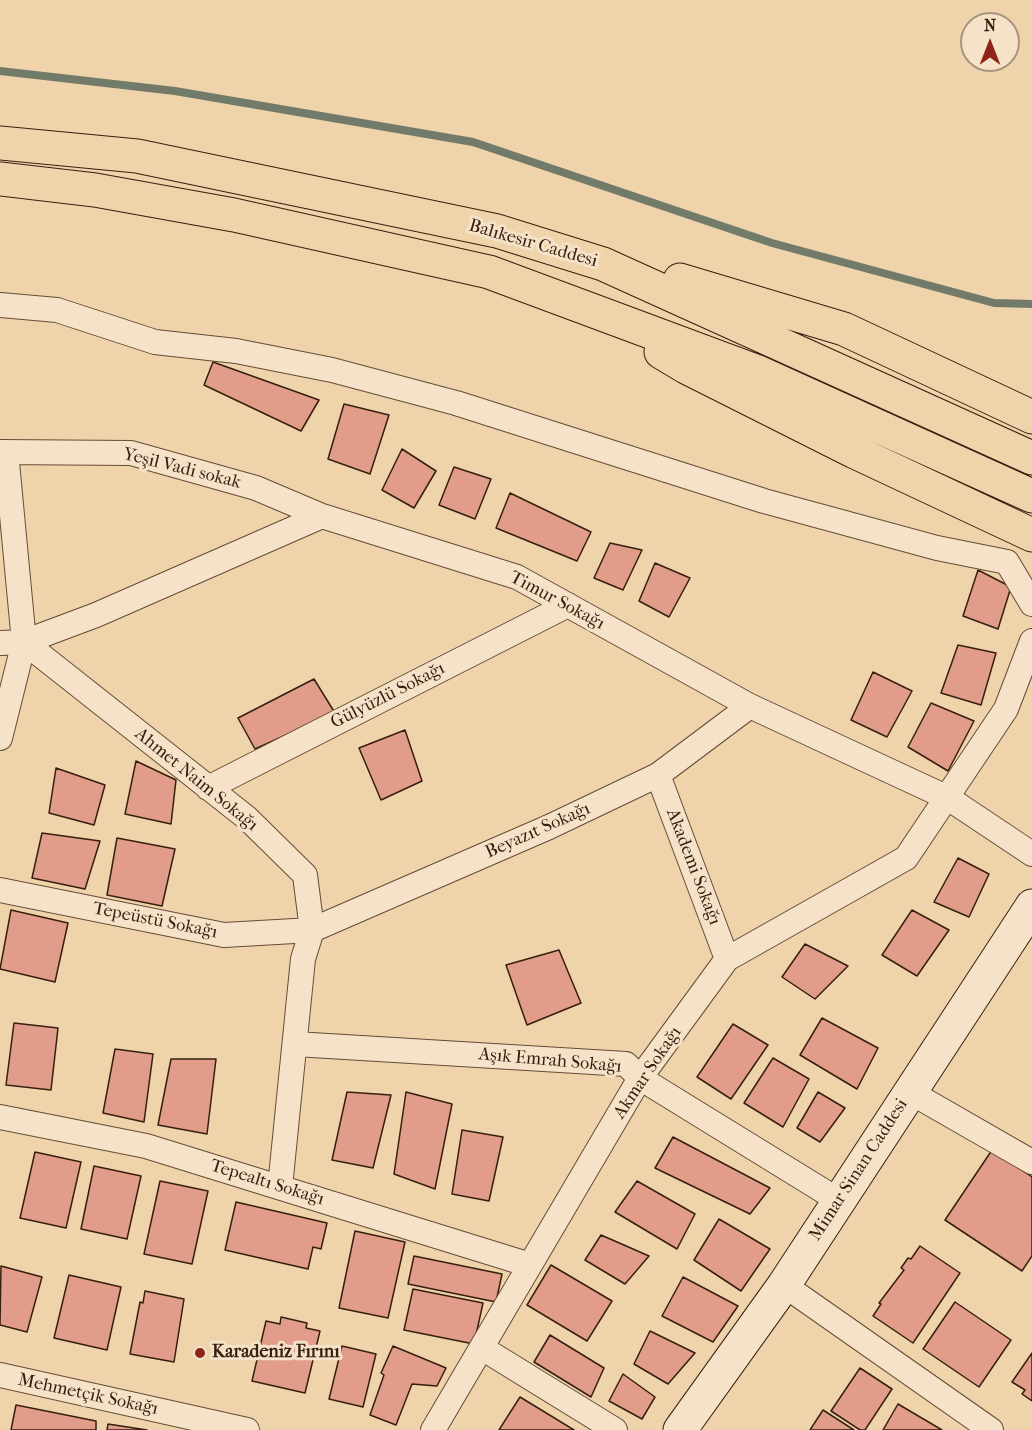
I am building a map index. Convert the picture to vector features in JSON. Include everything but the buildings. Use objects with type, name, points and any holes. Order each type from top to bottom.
[{"type":"main road","name":"Balıkesir Caddesi","points":[[0,143],[137,156],[497,231],[603,264],[1032,458]]},
{"type":"main road","points":[[0,179],[95,190],[351,239],[489,272],[585,305],[758,372],[1032,496]]},
{"type":"main road","points":[[603,264],[692,282],[844,329],[1032,417]]},
{"type":"main road","points":[[585,305],[686,367],[855,452],[1032,535]]},
{"type":"main road","name":"Mimar Sinan Caddesi","points":[[680,1430],[784,1285],[1032,906]]},
{"type":"street","points":[[0,305],[57,310],[155,342],[236,351],[332,370],[456,403],[764,501],[937,548],[1007,562],[1032,604]]},
{"type":"street","points":[[0,738],[24,642],[3,452]]},
{"type":"street","name":"Yeşil Vadi sokak","points":[[3,452],[131,453],[256,488],[322,516]]},
{"type":"street","points":[[0,643],[24,642],[96,615],[322,516]]},
{"type":"street","name":"Timur Sokağı","points":[[322,516],[517,577],[750,706],[948,798],[1032,854]]},
{"type":"street","name":"Gülyüzlü Sokağı","points":[[208,788],[567,605]]},
{"type":"street","name":"Akmar Sokağı","points":[[433,1430],[640,1078],[727,959],[906,858],[1006,709],[1032,641]]},
{"type":"street","name":"Ahmet Naim Sokağı","points":[[24,642],[248,818],[305,875],[312,930],[303,959],[280,1187]]},
{"type":"street","name":"Beyazıt Sokağı","points":[[312,930],[549,827],[658,775],[750,706]]},
{"type":"street","name":"Akademi Sokağı","points":[[658,775],[727,959]]},
{"type":"street","name":"Tepeüstü Sokağı","points":[[0,890],[224,935],[312,930]]},
{"type":"street","name":"Aşık Emrah Sokağı","points":[[294,1044],[626,1064],[640,1078],[838,1200]]},
{"type":"street","points":[[910,1092],[1032,1162]]},
{"type":"street","name":"Tepealtı Sokağı","points":[[0,1117],[146,1146],[530,1265]]},
{"type":"street","points":[[784,1285],[991,1430]]},
{"type":"street","points":[[482,1348],[615,1430]]},
{"type":"street","name":"Mehmetçik Sokağı","points":[[0,1376],[247,1430]]},
{"type":"waterway","points":[[0,71],[175,91],[473,142],[772,243],[994,303],[1032,304]]},
{"type":"place","name":"Karadeniz Fırını","points":[[200,1353]]}]
